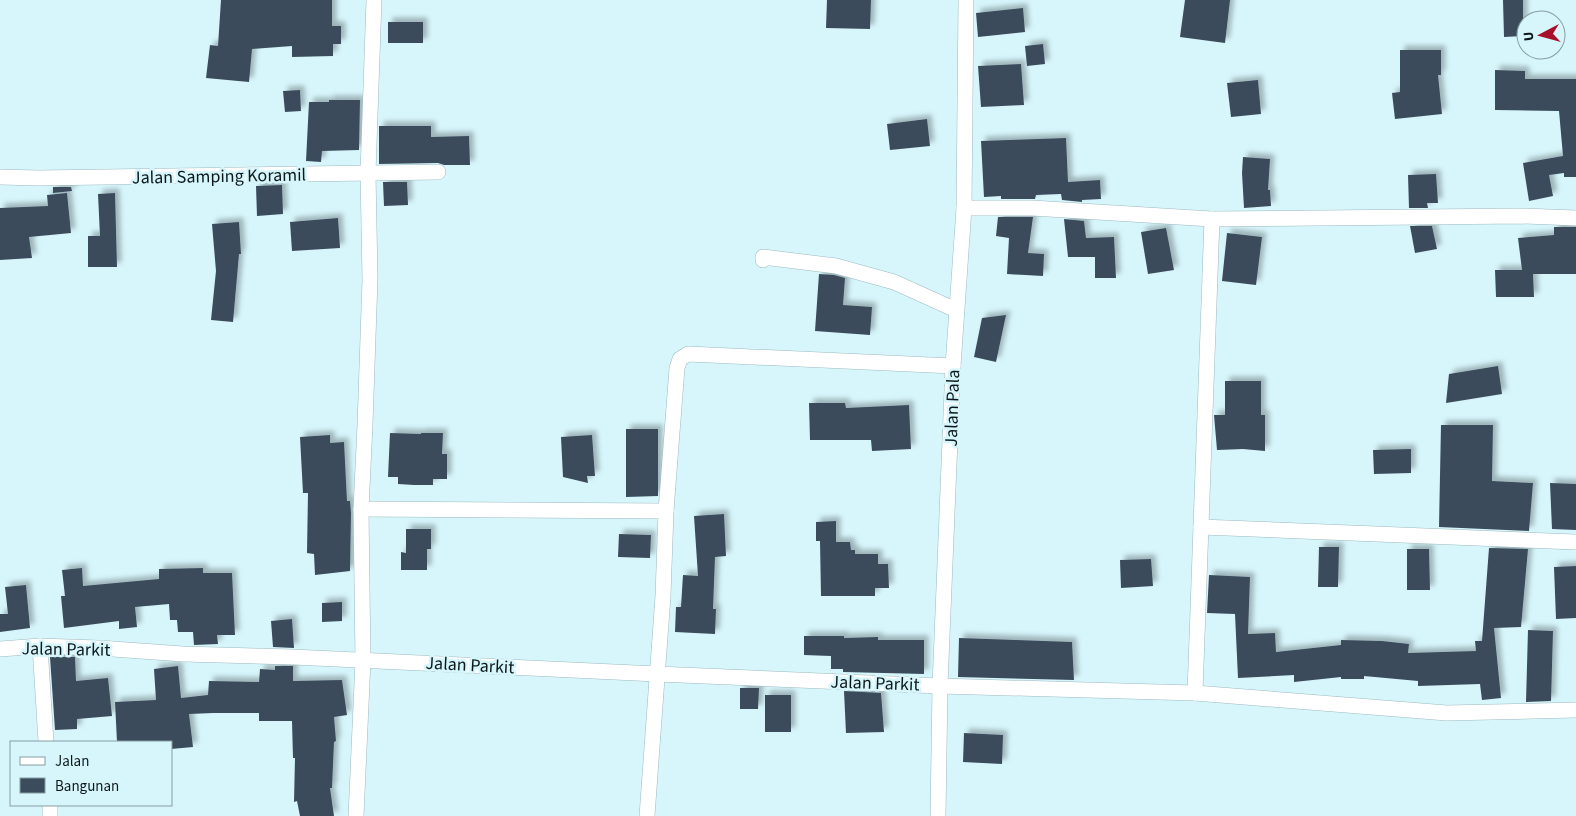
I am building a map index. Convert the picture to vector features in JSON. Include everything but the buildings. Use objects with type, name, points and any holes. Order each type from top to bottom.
[{"type":"street","points":[[356,816],[363,661],[360,509],[370,279],[368,173],[374,0]]},
{"type":"street","name":"Jalan Pala","points":[[938,816],[940,686],[953,366],[964,208],[966,0]]},
{"type":"street","name":"Jalan Samping Koramil","points":[[0,177],[438,172]]},
{"type":"street","points":[[964,208],[1032,208],[1212,219],[1522,216],[1576,218]]},
{"type":"street","points":[[1195,693],[1212,219]]},
{"type":"street","points":[[762,260],[764,257],[836,266],[894,282],[956,310]]},
{"type":"street","points":[[647,816],[663,596],[666,511],[677,368],[680,358],[688,354],[953,366]]},
{"type":"street","points":[[360,509],[666,511]]},
{"type":"street","points":[[1201,527],[1576,542]]},
{"type":"street","points":[[40,646],[46,741]]},
{"type":"street","name":"Jalan Parkit","points":[[0,649],[40,646],[99,648],[183,654],[293,657],[940,686],[1195,693],[1447,713],[1576,710]]}]
